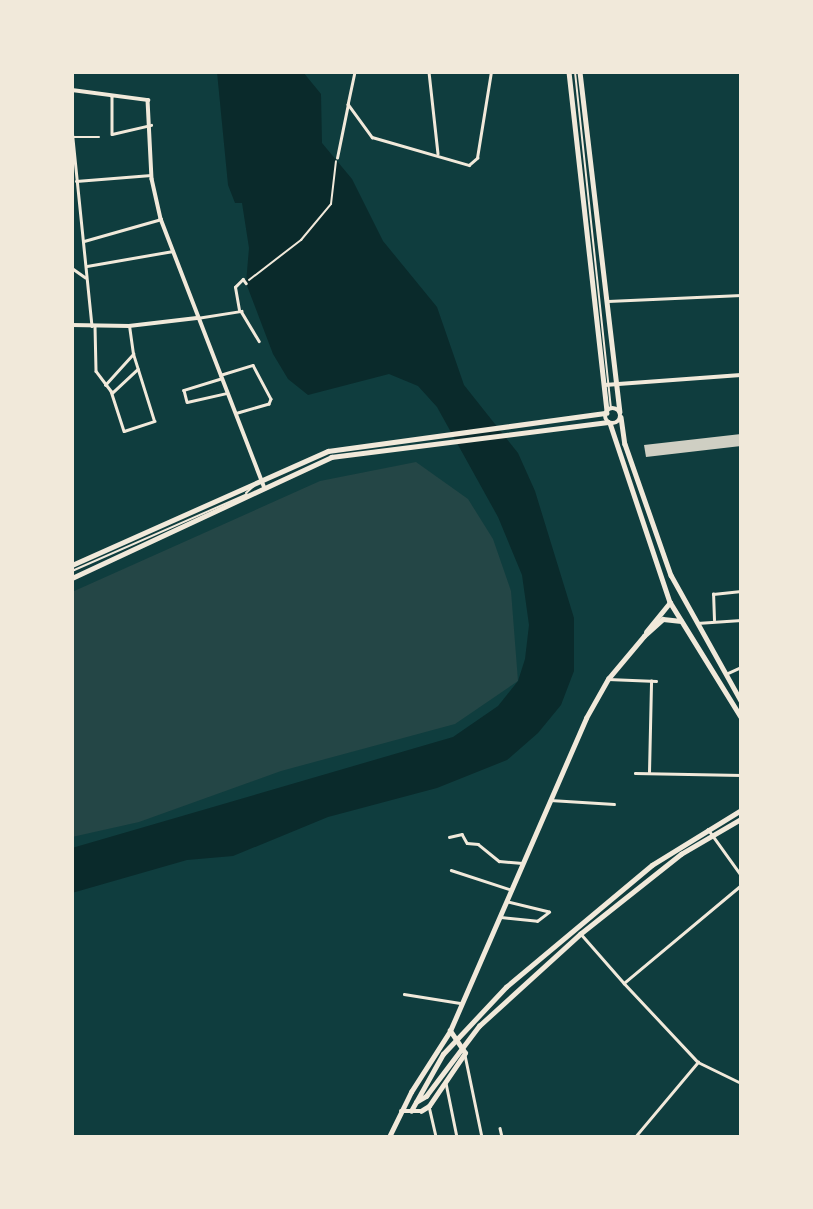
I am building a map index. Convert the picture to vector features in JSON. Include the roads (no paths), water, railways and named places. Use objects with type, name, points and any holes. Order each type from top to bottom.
[{"type":"main road","points":[[572,72],[609,422],[669,600],[741,717]]},
{"type":"main road","points":[[580,72],[621,414],[642,495],[679,590],[741,701]]},
{"type":"main road","points":[[72,565],[340,448],[540,424],[608,410],[621,414]]},
{"type":"main road","points":[[72,578],[320,462],[342,455],[609,422],[621,414]]},
{"type":"main road","points":[[389,1137],[401,1111],[450,1031],[509,889],[608,679],[679,590]]},
{"type":"main road","points":[[643,636],[663,619],[681,621]]},
{"type":"main road","points":[[686,626],[696,622]]},
{"type":"main road","points":[[411,1111],[443,1054],[506,987],[652,865],[741,810]]},
{"type":"main road","points":[[416,1102],[426,1096],[479,1026],[580,933],[649,878],[741,819]]},
{"type":"main road","points":[[401,1111],[429,1106],[465,1053],[450,1031]]},
{"type":"street","points":[[337,158],[355,72]]},
{"type":"street","points":[[429,72],[438,154]]},
{"type":"street","points":[[348,104],[372,137],[438,154],[465,165],[477,158],[491,72]]},
{"type":"street","points":[[72,90],[148,100],[151,175],[161,219],[265,490]]},
{"type":"street","points":[[112,97],[112,134],[151,125]]},
{"type":"street","points":[[72,129],[84,241],[85,277],[94,326],[96,370],[112,393],[122,431],[154,423],[133,354],[129,327]]},
{"type":"street","points":[[73,137],[99,137]]},
{"type":"street","points":[[76,181],[151,175]]},
{"type":"street","points":[[84,241],[161,219]]},
{"type":"street","points":[[85,266],[173,251]]},
{"type":"street","points":[[72,268],[85,277]]},
{"type":"street","points":[[246,282],[243,279],[235,287],[239,310],[246,315],[259,341]]},
{"type":"street","points":[[608,301],[741,295]]},
{"type":"street","points":[[72,325],[129,327],[239,310]]},
{"type":"street","points":[[105,385],[133,354]]},
{"type":"street","points":[[227,393],[187,402],[186,389],[255,366],[271,398],[269,404],[235,414]]},
{"type":"street","points":[[112,393],[138,369]]},
{"type":"street","points":[[607,385],[741,375]]},
{"type":"street","points":[[714,620],[713,594],[741,591]]},
{"type":"street","points":[[696,622],[741,620]]},
{"type":"street","points":[[726,674],[741,667]]},
{"type":"street","points":[[608,679],[656,681]]},
{"type":"street","points":[[649,774],[651,681]]},
{"type":"street","points":[[635,773],[741,775]]},
{"type":"street","points":[[550,800],[614,804]]},
{"type":"street","points":[[708,829],[741,874]]},
{"type":"street","points":[[449,837],[462,834],[467,843],[478,844],[499,861],[522,863]]},
{"type":"street","points":[[451,870],[509,889]]},
{"type":"street","points":[[624,983],[741,884]]},
{"type":"street","points":[[498,916],[530,922],[545,919],[549,912],[504,901]]},
{"type":"street","points":[[575,928],[698,1062],[741,1083]]},
{"type":"street","points":[[404,994],[461,1003]]},
{"type":"street","points":[[465,1053],[482,1137]]},
{"type":"street","points":[[635,1137],[698,1062]]},
{"type":"street","points":[[445,1080],[457,1137]]},
{"type":"street","points":[[429,1106],[436,1137]]},
{"type":"street","points":[[500,1128],[502,1137]]},
{"type":"lane","points":[[246,494],[262,480]]},
{"type":"lane","points":[[72,571],[246,494],[265,490]]}]
